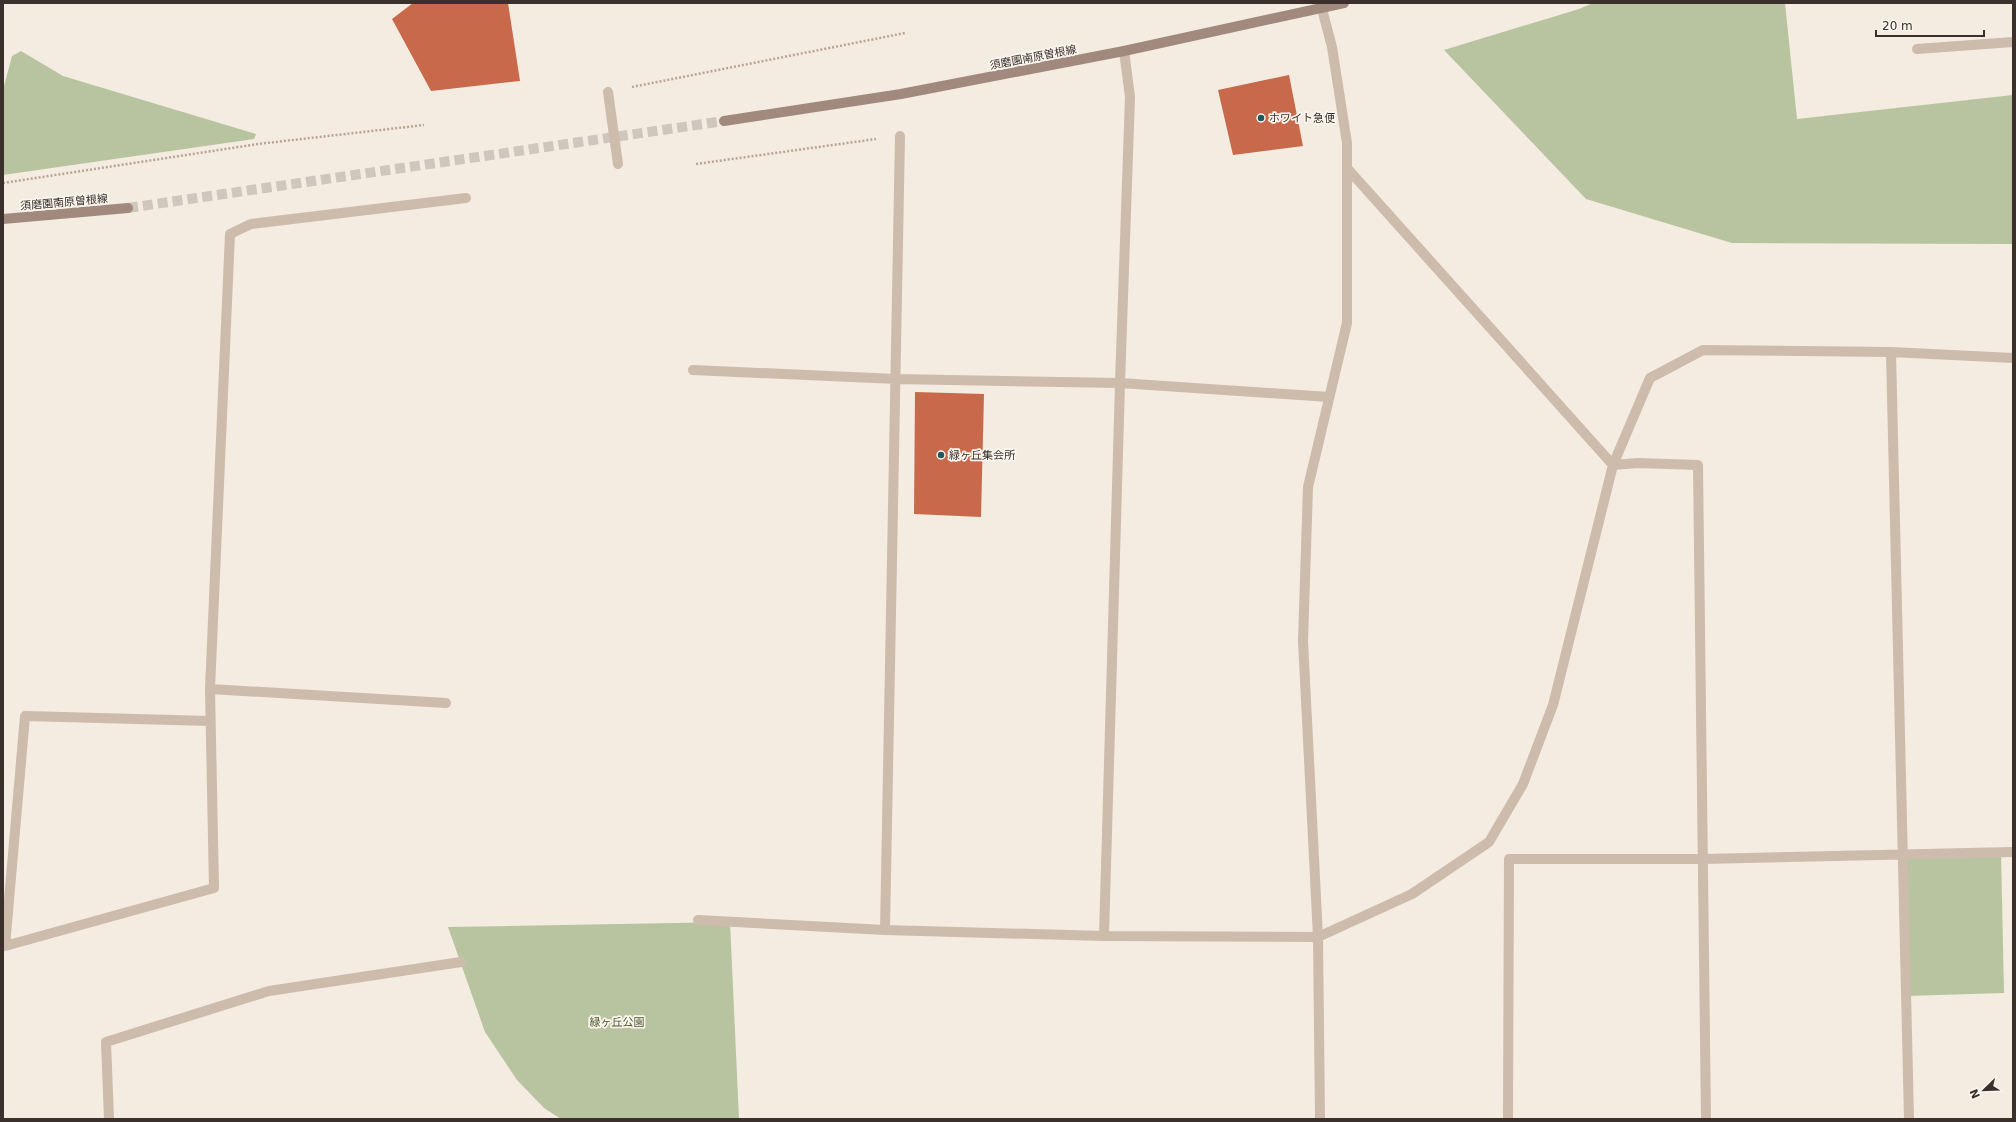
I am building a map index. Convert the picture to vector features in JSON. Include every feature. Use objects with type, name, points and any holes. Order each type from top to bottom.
[{"type":"main road","name":"須磨園南原曽根線","points":[[724,121],[901,94],[1124,51],[1344,3]]},
{"type":"main road","name":"須磨園南原曽根線","points":[[3,219],[128,208]]},
{"type":"street","points":[[1320,1119],[1318,937],[1303,641],[1308,487],[1347,323],[1348,143],[1332,47],[1322,8]]},
{"type":"street","points":[[1917,49],[2013,42]]},
{"type":"street","points":[[1104,936],[1130,97],[1124,51]]},
{"type":"street","points":[[608,92],[618,164]]},
{"type":"street","points":[[886,930],[900,136]]},
{"type":"street","points":[[1347,168],[1613,465]]},
{"type":"street","points":[[210,721],[25,716],[5,946],[214,888],[210,689],[230,234],[251,224],[466,198]]},
{"type":"street","points":[[698,920],[886,930],[1104,936],[1318,937],[1412,894],[1489,842],[1523,784],[1553,705],[1613,465],[1650,378],[1703,350],[1891,352],[2013,358]]},
{"type":"street","points":[[1891,352],[1909,1119]]},
{"type":"street","points":[[693,370],[896,379],[1120,383],[1329,397]]},
{"type":"street","points":[[1613,465],[1638,463],[1698,465],[1706,1119]]},
{"type":"street","points":[[210,689],[446,703]]},
{"type":"street","points":[[1508,1119],[1509,859],[1702,859],[1902,853],[2013,852]]},
{"type":"street","points":[[109,1119],[106,1042],[270,991],[461,962]]},
{"type":"path","points":[[608,92],[905,33]]},
{"type":"path","points":[[3,183],[258,144],[424,124]]},
{"type":"path","points":[[696,164],[900,136]]},
{"type":"green space","points":[[1593,3],[1785,3],[1797,119],[2013,95],[2013,244],[1732,243],[1586,199],[1444,50],[1579,9]]},
{"type":"green space","points":[[21,51],[63,76],[256,134],[254,139],[3,175],[3,90],[12,56]]},
{"type":"green space","points":[[2001,852],[2004,993],[1906,996],[1902,853]]},
{"type":"green space","name":"緑ヶ丘公園","points":[[730,922],[739,1119],[561,1119],[544,1108],[517,1080],[485,1032],[448,927]]},
{"type":"building","points":[[413,3],[508,3],[520,81],[431,91],[392,19]]},
{"type":"building","name":"ホワイト急便","points":[[1289,75],[1303,146],[1233,155],[1218,90]]},
{"type":"building","points":[[915,392],[984,394],[981,517],[914,514]]},
{"type":"tunnel","points":[[128,208],[724,121]]},
{"type":"place","name":"ホワイト急便","points":[[1261,118]]},
{"type":"place","name":"緑ヶ丘集会所","points":[[941,455]]}]
